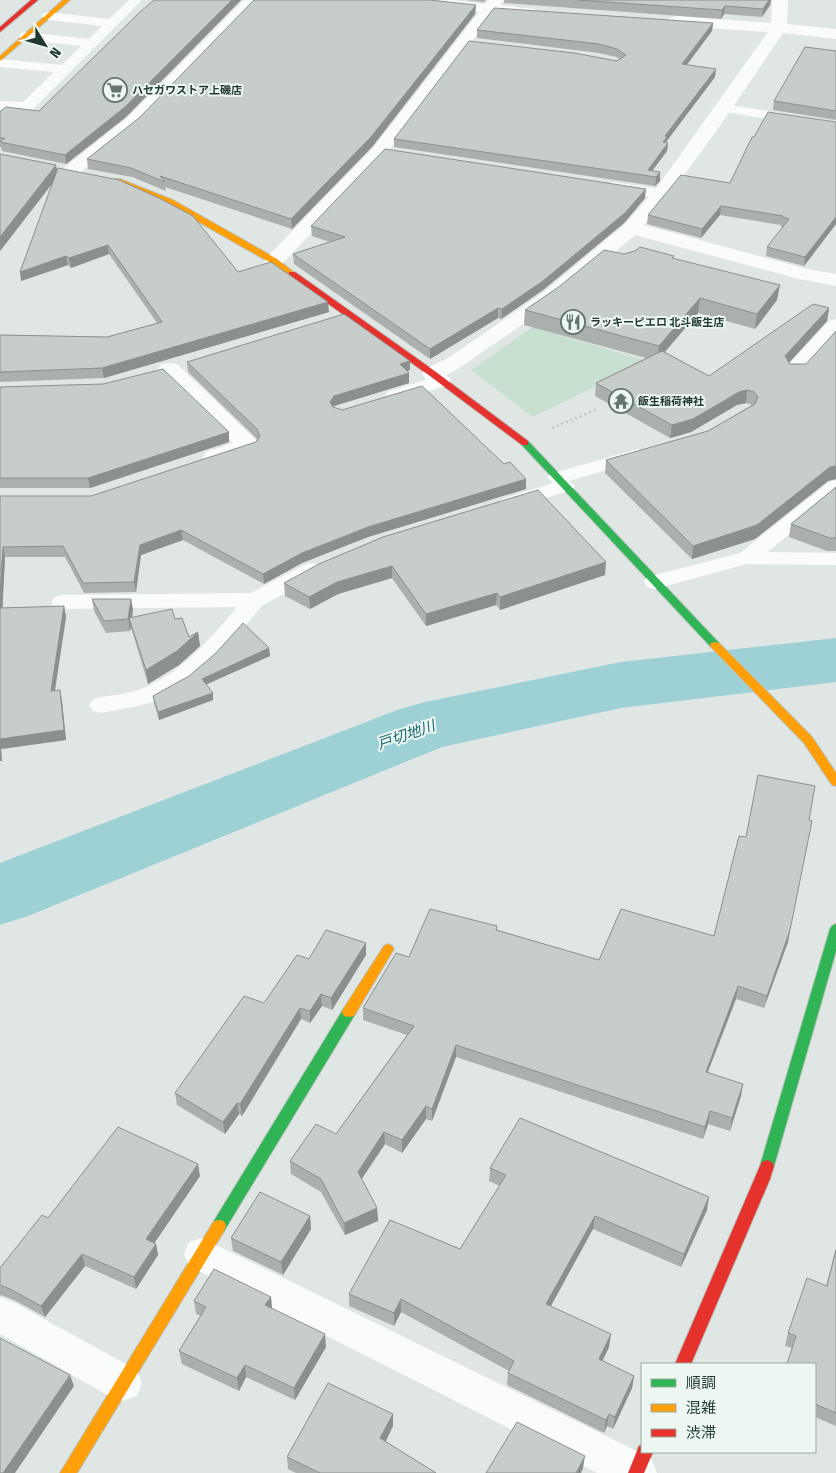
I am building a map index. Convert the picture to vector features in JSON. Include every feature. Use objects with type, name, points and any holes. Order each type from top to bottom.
[{"type":"main road","points":[[0,30],[35,0]]},
{"type":"main road","points":[[0,61],[67,0]]},
{"type":"main road","points":[[108,180],[126,183],[170,202],[274,262],[437,378],[527,445],[659,586],[808,740],[834,775]]},
{"type":"main road","points":[[683,1363],[763,1179],[836,929]]},
{"type":"main road","points":[[68,1473],[388,949]]},
{"type":"street","points":[[71,172],[133,122],[252,0]]},
{"type":"street","points":[[414,0],[492,5],[546,13]]},
{"type":"street","points":[[437,378],[455,362],[608,258],[660,194],[724,108],[779,28],[780,0]]},
{"type":"street","points":[[274,262],[379,152],[492,5]]},
{"type":"street","points":[[663,21],[779,28],[836,34]]},
{"type":"street","points":[[632,228],[806,275],[836,280]]},
{"type":"street","points":[[320,322],[348,314]]},
{"type":"street","points":[[796,370],[836,325]]},
{"type":"street","points":[[169,369],[248,445],[193,464]]},
{"type":"street","points":[[202,1254],[639,1466]]},
{"type":"street","points":[[0,1314],[123,1383]]},
{"type":"lane","points":[[0,105],[27,108],[136,0]]},
{"type":"lane","points":[[49,16],[111,23]]},
{"type":"lane","points":[[26,36],[91,43]]},
{"type":"lane","points":[[463,43],[481,45]]},
{"type":"lane","points":[[0,61],[65,69]]},
{"type":"lane","points":[[724,108],[836,126]]},
{"type":"lane","points":[[379,152],[398,155]]},
{"type":"lane","points":[[602,185],[660,194]]},
{"type":"lane","points":[[379,401],[437,378]]},
{"type":"lane","points":[[490,509],[651,451]]},
{"type":"lane","points":[[747,558],[836,486]]},
{"type":"lane","points":[[659,586],[747,558],[836,559]]},
{"type":"lane","points":[[101,705],[149,695],[180,678],[208,654],[256,600],[327,563]]},
{"type":"lane","points":[[62,602],[256,600]]},
{"type":"path","points":[[545,431],[598,409]]},
{"type":"green space","points":[[533,327],[647,361],[533,417],[471,370]]},
{"type":"building","points":[[154,0],[232,0],[125,107],[65,155],[0,142],[5,138],[0,138],[0,112],[6,107],[39,111]]},
{"type":"building","points":[[254,0],[430,0],[476,5],[371,137],[291,219],[160,176],[165,182],[131,168],[87,159],[139,118]]},
{"type":"building","points":[[578,0],[769,0],[763,9],[725,6],[722,10]]},
{"type":"building","points":[[494,8],[713,23],[682,64],[716,69],[665,136],[667,137],[663,142],[668,143],[648,170],[660,172],[656,177],[394,139],[469,41],[574,53],[617,61],[626,55],[617,49],[599,44],[477,30]]},
{"type":"building","points":[[805,47],[836,51],[836,111],[774,101]]},
{"type":"building","points":[[768,112],[836,122],[836,217],[805,257],[767,247],[789,219],[783,216],[721,206],[702,229],[648,215],[681,175],[730,183],[752,137],[754,137]]},
{"type":"building","points":[[385,149],[646,189],[625,213],[543,281],[502,309],[498,308],[430,349],[293,254],[345,237],[311,226]]},
{"type":"building","points":[[0,154],[56,165],[0,237]]},
{"type":"building","points":[[58,168],[119,180],[161,199],[193,216],[238,272],[271,262],[328,302],[102,368],[0,372],[0,335],[107,337],[162,322],[108,245],[69,258],[66,256],[20,272]]},
{"type":"building","points":[[640,247],[674,256],[672,258],[780,285],[757,314],[700,298],[659,346],[525,310],[560,286],[604,250],[624,254],[635,251]]},
{"type":"building","points":[[813,304],[829,308],[785,356],[790,364],[806,364],[836,331],[836,466],[830,467],[757,525],[693,546],[606,460],[708,431],[755,404],[758,397],[754,392],[747,390],[739,392],[693,419],[672,425],[596,383],[662,351],[709,376]]},
{"type":"building","points":[[344,314],[410,361],[400,364],[409,373],[334,396],[330,402],[333,407],[342,410],[422,386],[504,464],[510,462],[526,479],[368,527],[302,553],[263,574],[181,530],[140,545],[134,582],[83,583],[63,546],[3,547],[0,596],[0,496],[91,496],[256,442],[260,436],[257,429],[187,362]]},
{"type":"building","points":[[163,369],[229,432],[88,478],[0,478],[0,387],[103,384]]},
{"type":"building","points":[[836,487],[836,538],[830,538],[791,524]]},
{"type":"building","points":[[538,490],[606,562],[500,597],[497,593],[426,614],[392,566],[337,582],[309,597],[284,583],[319,564],[383,537]]},
{"type":"building","points":[[92,599],[131,599],[128,619],[104,621]]},
{"type":"building","points":[[64,606],[51,691],[60,690],[64,730],[0,739],[0,608]]},
{"type":"building","points":[[172,609],[175,619],[182,618],[189,637],[198,632],[177,651],[146,670],[129,618]]},
{"type":"building","points":[[243,623],[269,648],[202,679],[213,693],[158,712],[153,696],[189,676],[216,653]]},
{"type":"building","points":[[758,775],[815,786],[809,820],[812,821],[790,930],[767,996],[738,986],[706,1072],[743,1084],[732,1118],[710,1111],[705,1127],[456,1045],[432,1109],[426,1106],[402,1140],[384,1132],[358,1172],[377,1208],[344,1223],[321,1179],[290,1161],[316,1124],[336,1134],[414,1026],[363,1008],[396,953],[409,957],[430,909],[497,926],[496,930],[599,960],[621,909],[714,936],[739,836],[746,837]]},
{"type":"building","points":[[326,930],[366,943],[331,998],[321,994],[310,1011],[300,1008],[240,1104],[237,1103],[223,1122],[175,1093],[244,996],[264,1003],[297,955],[309,959]]},
{"type":"building","points":[[520,1118],[709,1197],[684,1254],[595,1216],[546,1304],[611,1334],[599,1359],[634,1376],[615,1417],[609,1414],[606,1420],[508,1373],[514,1361],[401,1299],[394,1313],[349,1294],[390,1220],[460,1249],[506,1175],[490,1168]]},
{"type":"building","points":[[118,1127],[198,1164],[146,1239],[156,1244],[134,1277],[82,1254],[41,1306],[0,1285],[0,1268],[42,1215],[48,1218]]},
{"type":"building","points":[[260,1192],[310,1216],[281,1262],[231,1238]]},
{"type":"building","points":[[836,1250],[836,1413],[816,1404],[816,1363],[787,1363],[796,1336],[788,1333],[807,1278],[827,1286]]},
{"type":"building","points":[[214,1269],[271,1297],[265,1305],[325,1334],[294,1388],[245,1365],[237,1378],[179,1351],[206,1307],[194,1301]]},
{"type":"building","points":[[0,1338],[70,1375],[3,1473],[0,1473]]},
{"type":"building","points":[[328,1383],[393,1414],[380,1438],[436,1473],[320,1473],[287,1457]]},
{"type":"building","points":[[517,1422],[585,1456],[576,1473],[486,1473]]},
{"type":"waterway","name":"戸切地川","points":[[0,895],[425,726],[621,685],[836,660]]},
{"type":"traffic: fast","points":[[525,443],[715,645]]},
{"type":"traffic: fast","points":[[767,1166],[836,929]]},
{"type":"traffic: fast","points":[[219,1226],[349,1012]]},
{"type":"traffic: slow","points":[[0,59],[67,0]]},
{"type":"traffic: slow","points":[[117,181],[170,202],[274,261],[292,274]]},
{"type":"traffic: slow","points":[[715,645],[808,740],[836,782]]},
{"type":"traffic: slow","points":[[349,1012],[388,949]]},
{"type":"traffic: slow","points":[[68,1473],[219,1226]]},
{"type":"traffic: jam","points":[[0,30],[35,0]]},
{"type":"traffic: jam","points":[[292,274],[433,374],[525,443]]},
{"type":"traffic: jam","points":[[683,1363],[767,1166]]},
{"type":"traffic: jam","points":[[636,1473],[645,1453]]},
{"type":"place","name":"ハセガワストア上磯店","points":[[115,90]]},
{"type":"place","name":"ラッキーピエロ 北斗飯生店","points":[[573,322]]},
{"type":"place","name":"飯生稲荷神社","points":[[621,401]]}]
